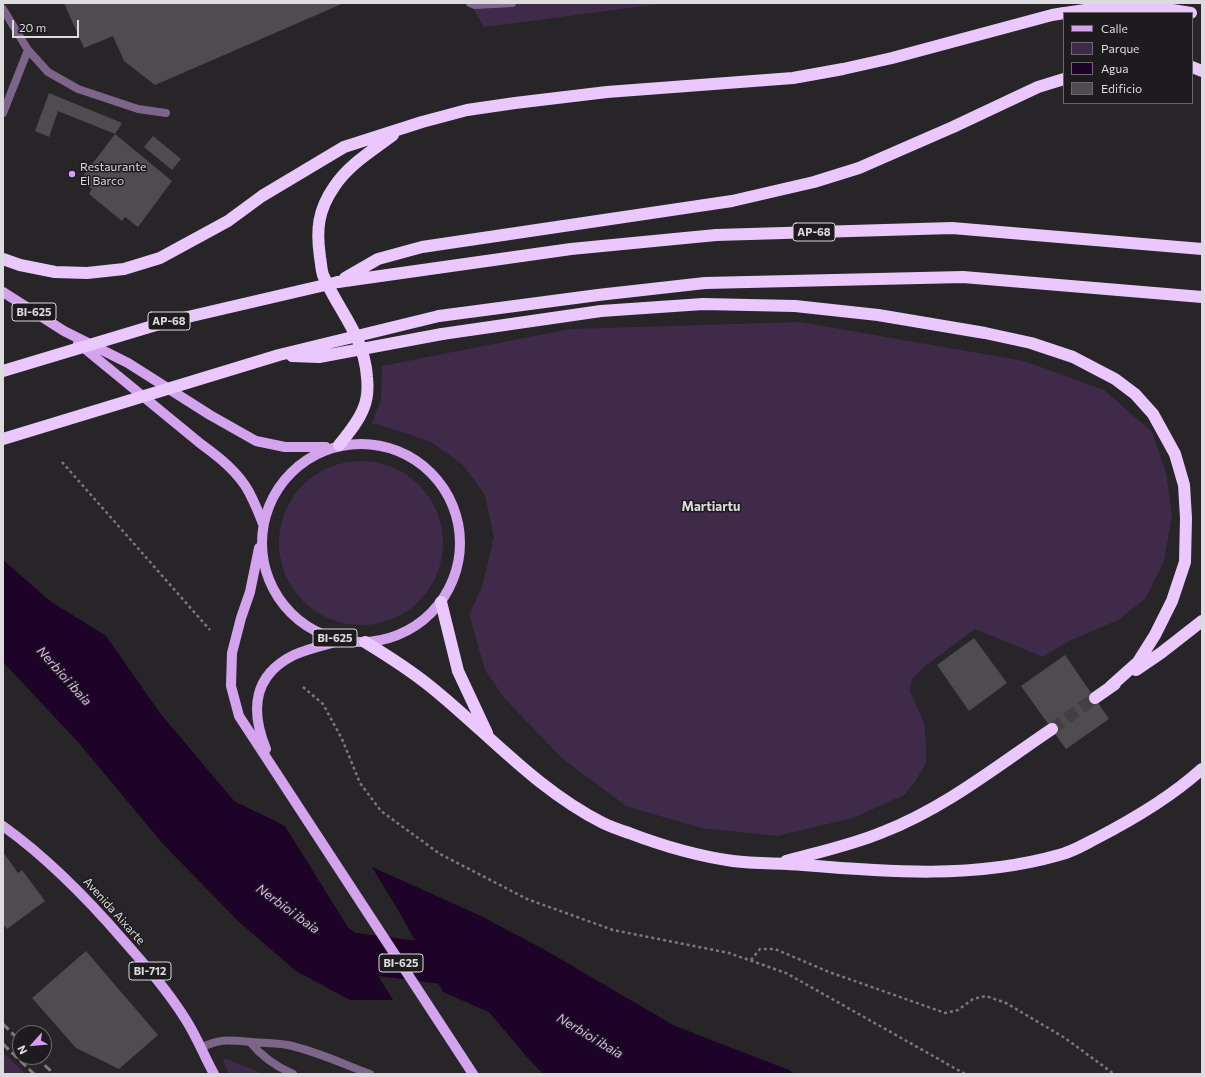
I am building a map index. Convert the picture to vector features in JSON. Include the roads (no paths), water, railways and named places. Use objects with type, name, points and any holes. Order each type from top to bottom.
[{"type":"highway","points":[[1071,12],[1105,7],[1160,8],[1186,12]]},
{"type":"highway","points":[[3,259],[20,265],[55,272],[87,273],[124,269],[160,258],[228,221],[262,196],[344,147],[422,122],[467,110],[515,102],[608,92],[752,82],[800,77],[892,58],[1063,13]]},
{"type":"highway","points":[[338,282],[378,259],[422,247],[732,201],[814,182],[859,168],[953,127],[1038,87],[1063,79]]},
{"type":"highway","points":[[335,446],[353,427],[364,408],[368,389],[366,362],[356,334],[323,273],[318,238],[321,213],[325,200],[334,186],[356,162],[402,129]]},
{"type":"highway","name":"AP-68","points":[[3,371],[166,322],[338,282],[571,249],[716,235],[952,228],[1202,250]]},
{"type":"highway","points":[[3,439],[279,355],[439,316],[598,295],[713,282],[963,277],[1202,298]]},
{"type":"highway","points":[[279,355],[319,357],[442,334],[601,311],[703,304],[795,306],[878,315],[993,334],[1031,343],[1073,357],[1114,379],[1135,394],[1153,414],[1175,454],[1184,485],[1186,518],[1185,562],[1172,601],[1155,635],[1138,662],[1110,688]]},
{"type":"highway","points":[[441,602],[458,671],[490,738]]},
{"type":"highway","points":[[1094,698],[1161,653],[1202,621]]},
{"type":"highway","points":[[365,642],[430,686],[490,738],[512,760],[559,797],[604,824],[656,844],[698,856],[735,861],[881,871],[952,872],[1007,866],[1060,855],[1082,846],[1119,827],[1153,806],[1202,769]]},
{"type":"highway","points":[[777,863],[846,845],[884,832],[918,816],[950,799],[1052,729]]},
{"type":"main road","name":"BI-625","points":[[3,292],[64,331],[128,363],[210,415],[256,441],[284,448],[335,446],[363,443],[387,446],[409,456],[429,470],[444,489],[455,510],[460,534],[459,558],[453,581],[441,602],[426,618],[408,631],[387,639],[365,642],[342,640],[319,633],[299,620],[282,603],[268,576],[263,559],[262,535]]},
{"type":"main road","name":"BI-625","points":[[64,331],[201,444],[218,456],[233,471],[248,492],[263,524]]},
{"type":"main road","name":"BI-625","points":[[335,446],[315,454],[300,464],[287,476],[276,490],[268,506],[263,524],[250,592],[241,618],[232,653],[231,686],[240,716],[473,1074]]},
{"type":"main road","name":"BI-625","points":[[273,768],[262,740],[257,718],[257,703],[260,689],[267,676],[279,664],[295,654],[342,640]]},
{"type":"main road","name":"Avenida Aixarte","points":[[3,826],[27,843],[89,901],[162,985],[187,1021],[213,1072]]},
{"type":"street","points":[[470,3],[475,5],[512,3]]},
{"type":"street","points":[[3,9],[28,50],[48,72],[78,89],[138,109],[166,113]]},
{"type":"street","points":[[3,113],[28,50]]},
{"type":"street","points":[[200,1048],[220,1040],[277,1043],[321,1055],[370,1074]]},
{"type":"street","points":[[250,1042],[258,1053],[270,1063],[293,1074]]},
{"type":"water","points":[[3,560],[50,601],[106,636],[160,713],[234,801],[285,826],[393,1000],[350,1000],[296,971],[238,921],[164,845],[78,742],[3,662]]},
{"type":"water","points":[[372,867],[481,916],[545,950],[675,1026],[789,1070],[795,1074],[543,1074],[489,1012],[443,992],[401,915]]},
{"type":"waterway","name":"Nerbioi ibaia","points":[[317,930],[348,952],[481,969]]},
{"type":"tunnel","points":[[1052,729],[1095,698]]},
{"type":"railway","points":[[3,1024],[12,1033]]},
{"type":"railway","points":[[3,1044],[34,1074]]},
{"type":"railway","points":[[44,1065],[54,1074]]},
{"type":"place","name":"Restaurante El Barco","points":[[72,174]]},
{"type":"district","name":"Martiartu","points":[[711,507]]}]
